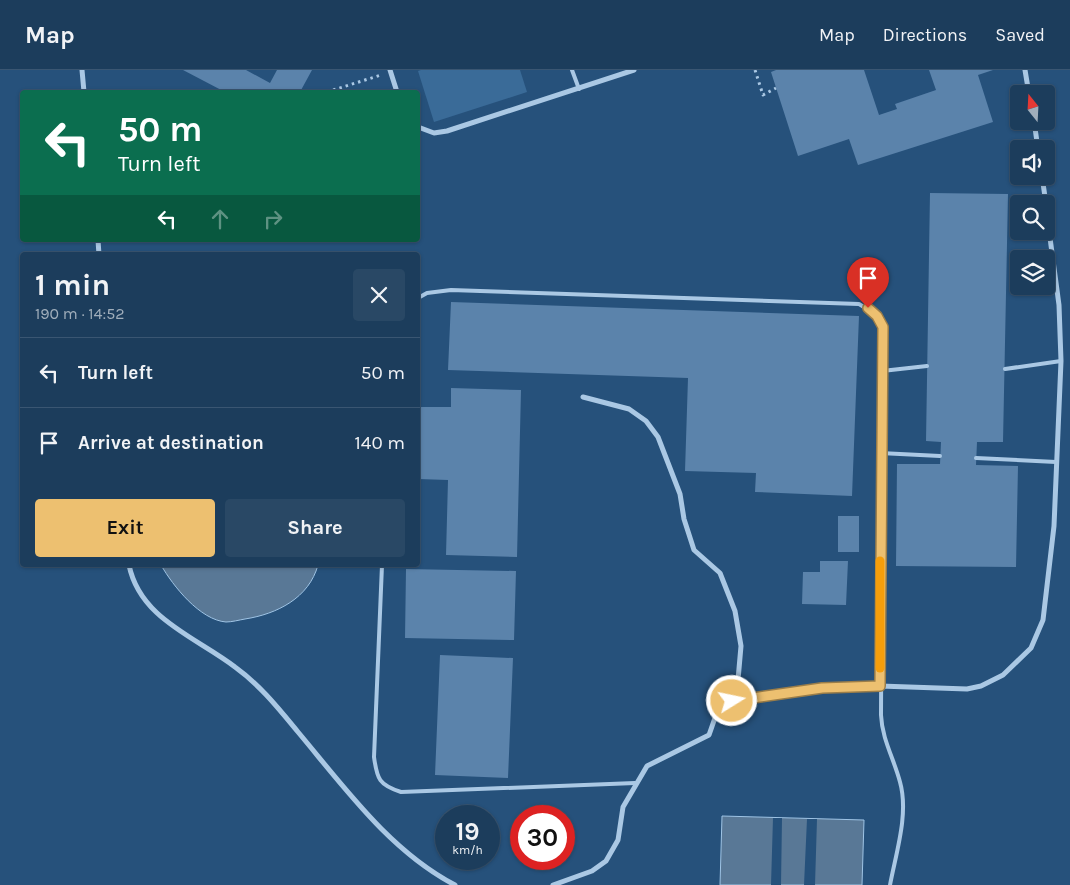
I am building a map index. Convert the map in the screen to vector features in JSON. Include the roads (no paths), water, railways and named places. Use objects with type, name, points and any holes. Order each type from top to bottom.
[{"type":"street","points":[[82,70],[84,90]]},
{"type":"street","points":[[420,128],[434,133],[447,131],[634,70]]},
{"type":"street","points":[[1025,70],[1028,85]]},
{"type":"street","points":[[390,71],[396,90]]},
{"type":"street","points":[[732,701],[822,688],[880,686],[967,689],[981,686],[1003,675],[1030,648],[1043,620],[1054,526],[1061,361],[1059,305],[1050,240]]},
{"type":"street","points":[[553,885],[592,870],[606,861],[618,840],[623,807],[635,783],[647,766],[709,735],[716,715],[732,701],[738,680],[741,646],[735,611],[720,573],[694,550],[684,519],[680,494],[658,437],[646,421],[630,409],[583,397]]},
{"type":"street","points":[[130,567],[138,592],[154,610],[169,624],[236,666],[264,691],[375,821],[407,853],[438,876],[455,885]]},
{"type":"lane","points":[[572,70],[579,89]]},
{"type":"lane","points":[[420,297],[451,290],[859,304],[877,316],[883,327],[880,453],[880,686],[882,730],[900,782],[903,802],[890,885]]},
{"type":"lane","points":[[1004,369],[1061,361]]},
{"type":"lane","points":[[882,371],[927,366]]},
{"type":"lane","points":[[880,453],[940,456]]},
{"type":"lane","points":[[976,458],[1056,462]]},
{"type":"lane","points":[[382,567],[374,757],[377,776],[387,787],[402,792],[635,783]]}]
